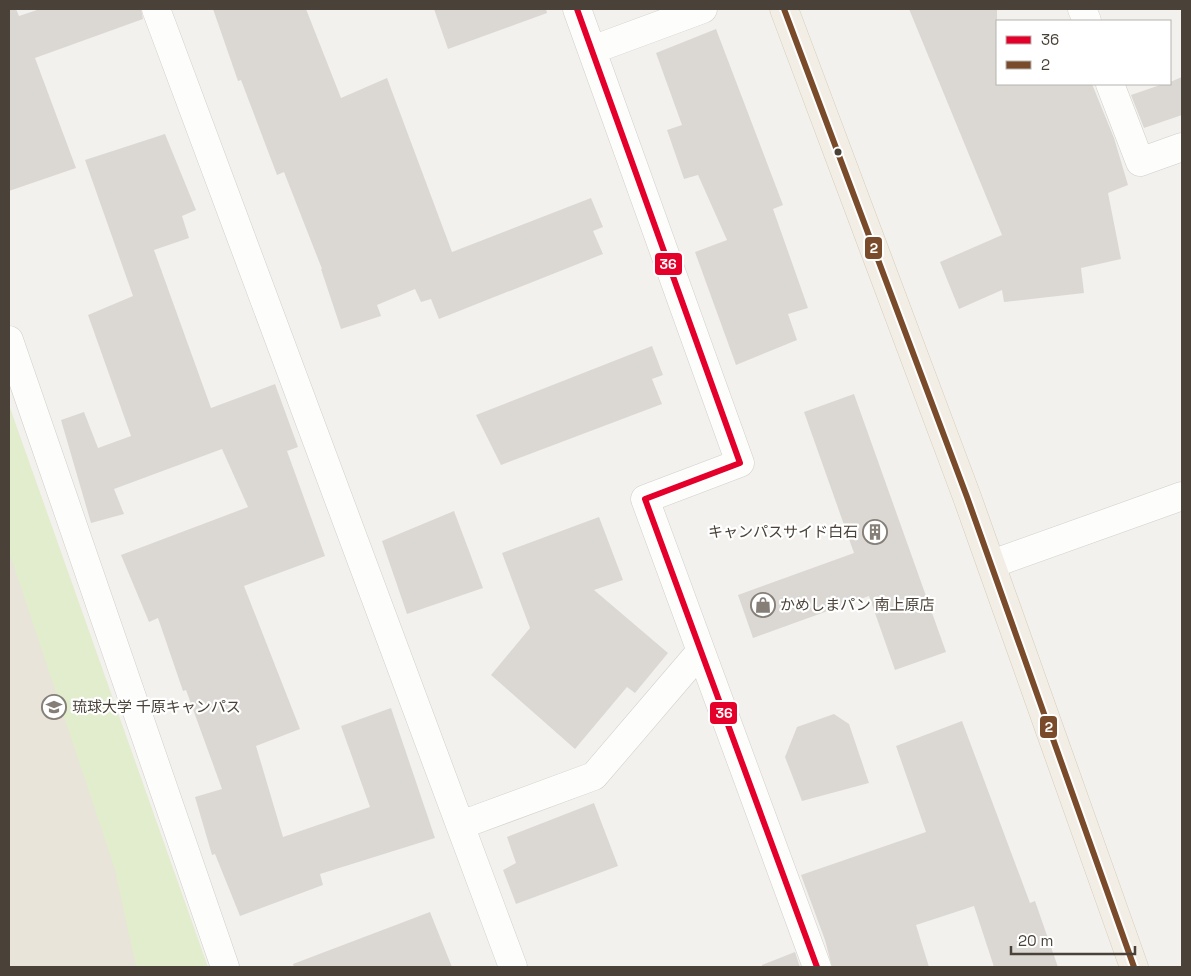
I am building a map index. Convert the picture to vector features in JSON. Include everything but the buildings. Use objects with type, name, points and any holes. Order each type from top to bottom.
[{"type":"main road","points":[[784,9],[992,564],[1134,967]]},
{"type":"street","points":[[156,9],[513,967]]},
{"type":"street","points":[[577,9],[740,463],[645,500],[817,967]]},
{"type":"street","points":[[592,50],[703,9]]},
{"type":"street","points":[[1110,85],[1140,162],[1182,147]]},
{"type":"street","points":[[9,340],[225,967]]},
{"type":"street","points":[[992,564],[1182,496]]},
{"type":"street","points":[[461,825],[594,776],[700,652]]},
{"type":"shaded area","name":"琉球大学 千原キャンパス","points":[[9,448],[188,967],[9,967]]},
{"type":"green space","points":[[9,405],[208,967],[136,967],[115,870],[9,552]]},
{"type":"transit line","name":"36","points":[[577,9],[740,463],[645,499],[817,967]]},
{"type":"transit line","name":"2","points":[[784,9],[967,497],[1134,967]]},
{"type":"place","name":"キャンパスサイド白石","points":[[875,532]]},
{"type":"place","name":"かめしまパン 南上原店","points":[[763,605]]},
{"type":"place","name":"琉球大学 千原キャンパス","points":[[54,707]]}]
